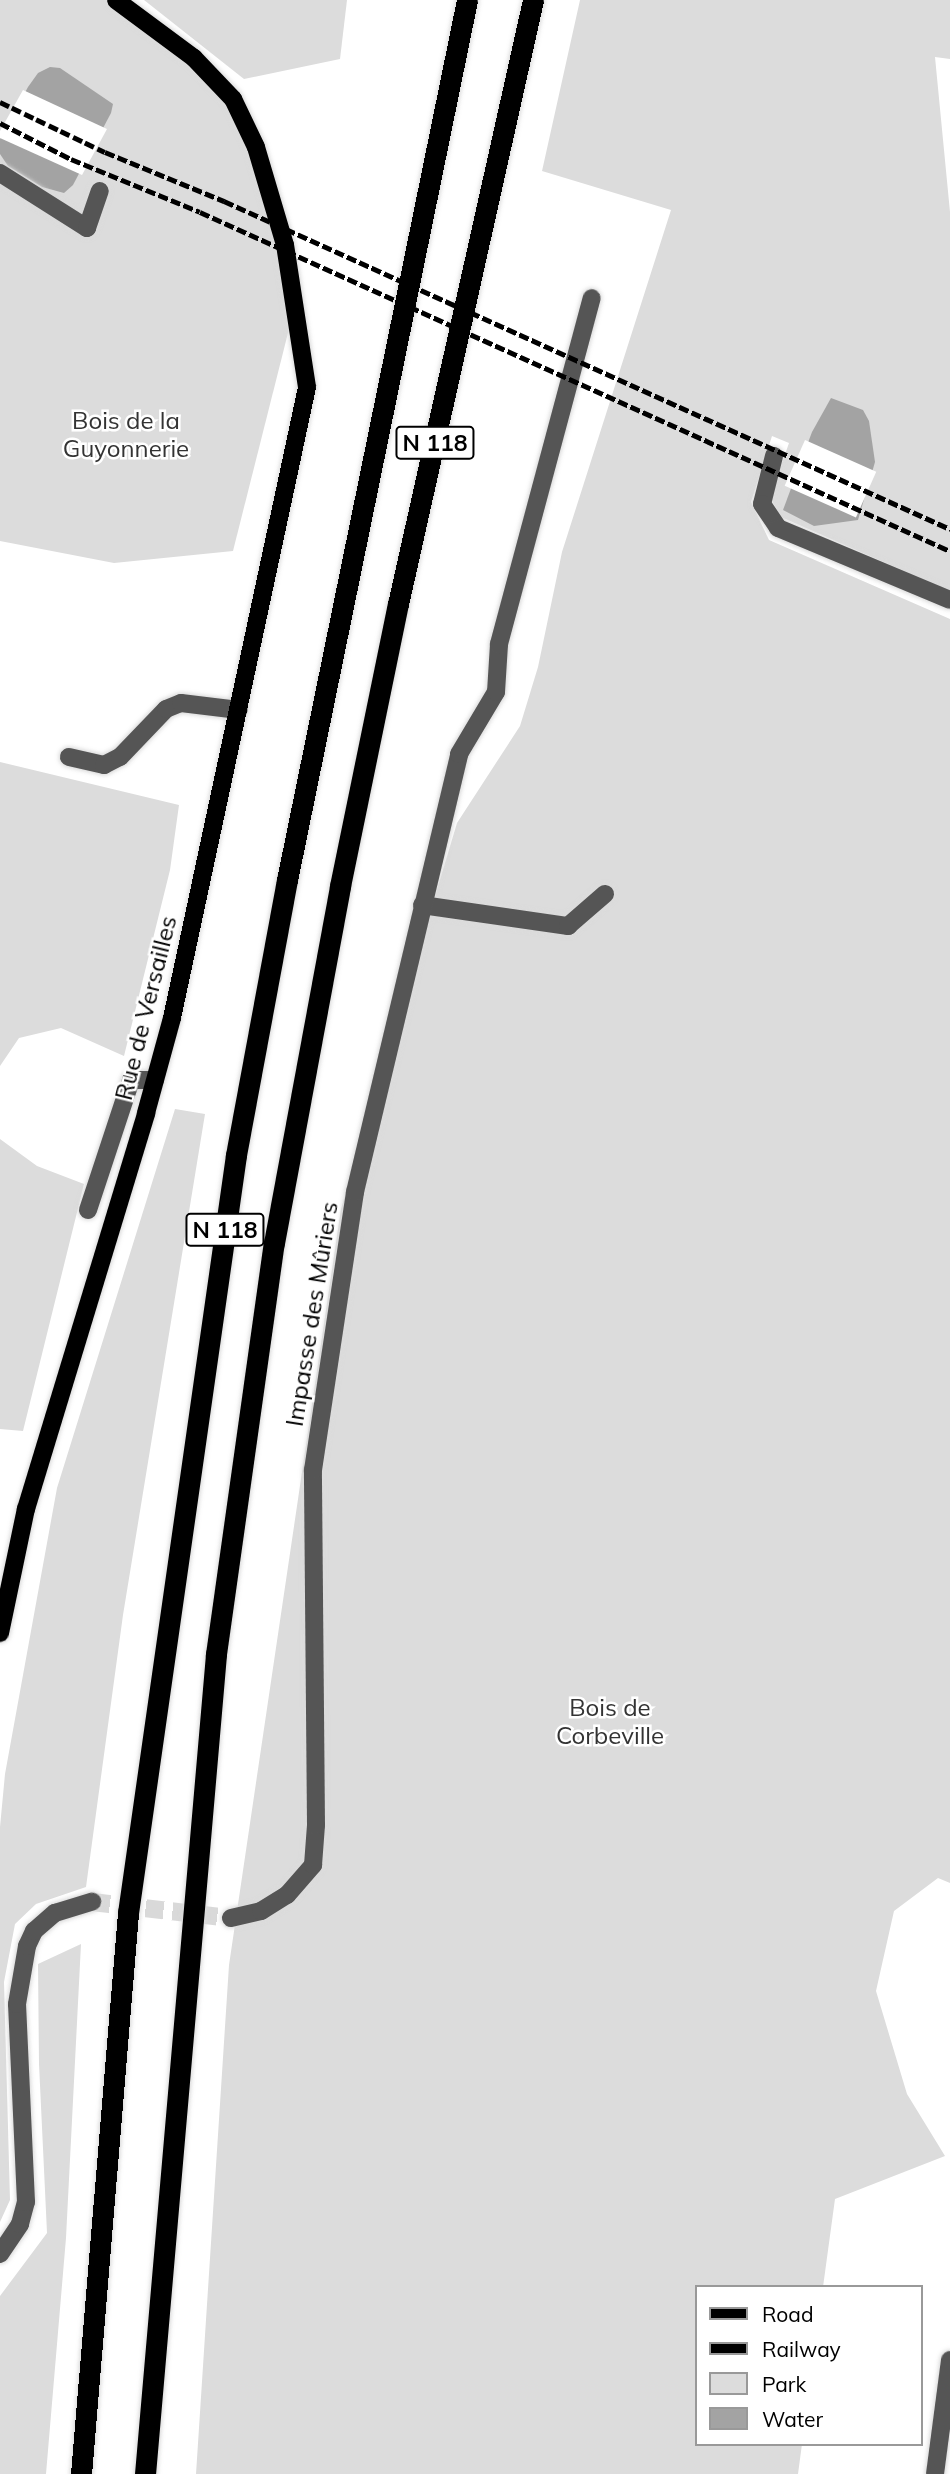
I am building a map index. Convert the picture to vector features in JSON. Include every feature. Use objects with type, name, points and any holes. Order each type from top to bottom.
[{"type":"highway","name":"N 118","points":[[81,2474],[128,1913],[236,1155],[287,880],[467,0]]},
{"type":"highway","name":"N 118","points":[[145,2474],[216,1654],[274,1243],[340,886],[390,645],[533,0]]},
{"type":"main road","name":"Rue de Versailles","points":[[0,1633],[26,1509],[155,1080],[239,710],[307,387],[285,244],[256,147],[233,99],[194,58],[116,0]]},
{"type":"street","points":[[0,173],[87,228],[100,191]]},
{"type":"street","name":"Impasse des Mûriers","points":[[231,1918],[261,1911],[287,1895],[313,1865],[316,1825],[313,1470],[355,1192],[459,754],[495,692],[499,644],[592,298]]},
{"type":"street","points":[[774,456],[762,504],[778,528],[950,600]]},
{"type":"street","points":[[69,757],[104,765],[120,757],[166,709],[181,703],[239,710]]},
{"type":"street","points":[[422,905],[568,926],[605,894]]},
{"type":"street","points":[[88,1210],[131,1080],[155,1080]]},
{"type":"street","points":[[0,2254],[20,2224],[26,2202],[17,2004],[27,1946],[34,1931],[55,1913],[92,1902]]},
{"type":"street","points":[[935,2474],[950,2360]]},
{"type":"green space","name":"Bois de la Guyonnerie","points":[[0,0],[108,0],[190,58],[227,100],[255,158],[284,267],[292,317],[233,551],[114,563],[0,541]]},
{"type":"green space","points":[[144,0],[347,0],[340,59],[244,79]]},
{"type":"green space","name":"Bois de Corbeville","points":[[580,0],[950,0],[950,59],[935,57],[950,212],[950,591],[781,517],[770,497],[789,443],[772,436],[751,502],[769,540],[950,619],[950,1883],[938,1878],[894,1911],[876,1991],[907,2094],[945,2156],[835,2199],[823,2285],[694,2285],[694,2446],[802,2446],[798,2474],[196,2474],[229,1965],[341,1209],[457,823],[520,726],[538,667],[562,552],[671,210],[542,171]]},
{"type":"green space","points":[[0,762],[179,805],[170,870],[124,1056],[61,1028],[19,1038],[0,1066]]},
{"type":"green space","points":[[175,1109],[205,1114],[123,1615],[86,1887],[36,1904],[15,1924],[4,1982],[10,2200],[0,2222],[0,1827],[5,1774],[57,1488]]},
{"type":"green space","points":[[0,1139],[37,1166],[84,1184],[23,1431],[0,1429]]},
{"type":"green space","points":[[81,1944],[66,2238],[46,2474],[0,2474],[0,2296],[47,2233],[39,2064],[38,1964]]},
{"type":"water","points":[[50,67],[60,68],[113,104],[111,113],[73,185],[64,193],[42,187],[8,166],[0,154],[0,139],[28,87],[38,73]]},
{"type":"water","points":[[831,398],[863,410],[869,421],[875,462],[858,520],[814,526],[783,510],[812,432]]},
{"type":"pier","points":[[23,90],[107,129],[82,175],[0,138],[0,131]]},
{"type":"pier","points":[[805,440],[876,472],[856,517],[785,486]]},
{"type":"tunnel","points":[[92,1902],[231,1918]]},
{"type":"railway","points":[[0,102],[105,152],[224,201],[950,529]]},
{"type":"railway","points":[[0,123],[71,159],[200,212],[950,551]]}]
